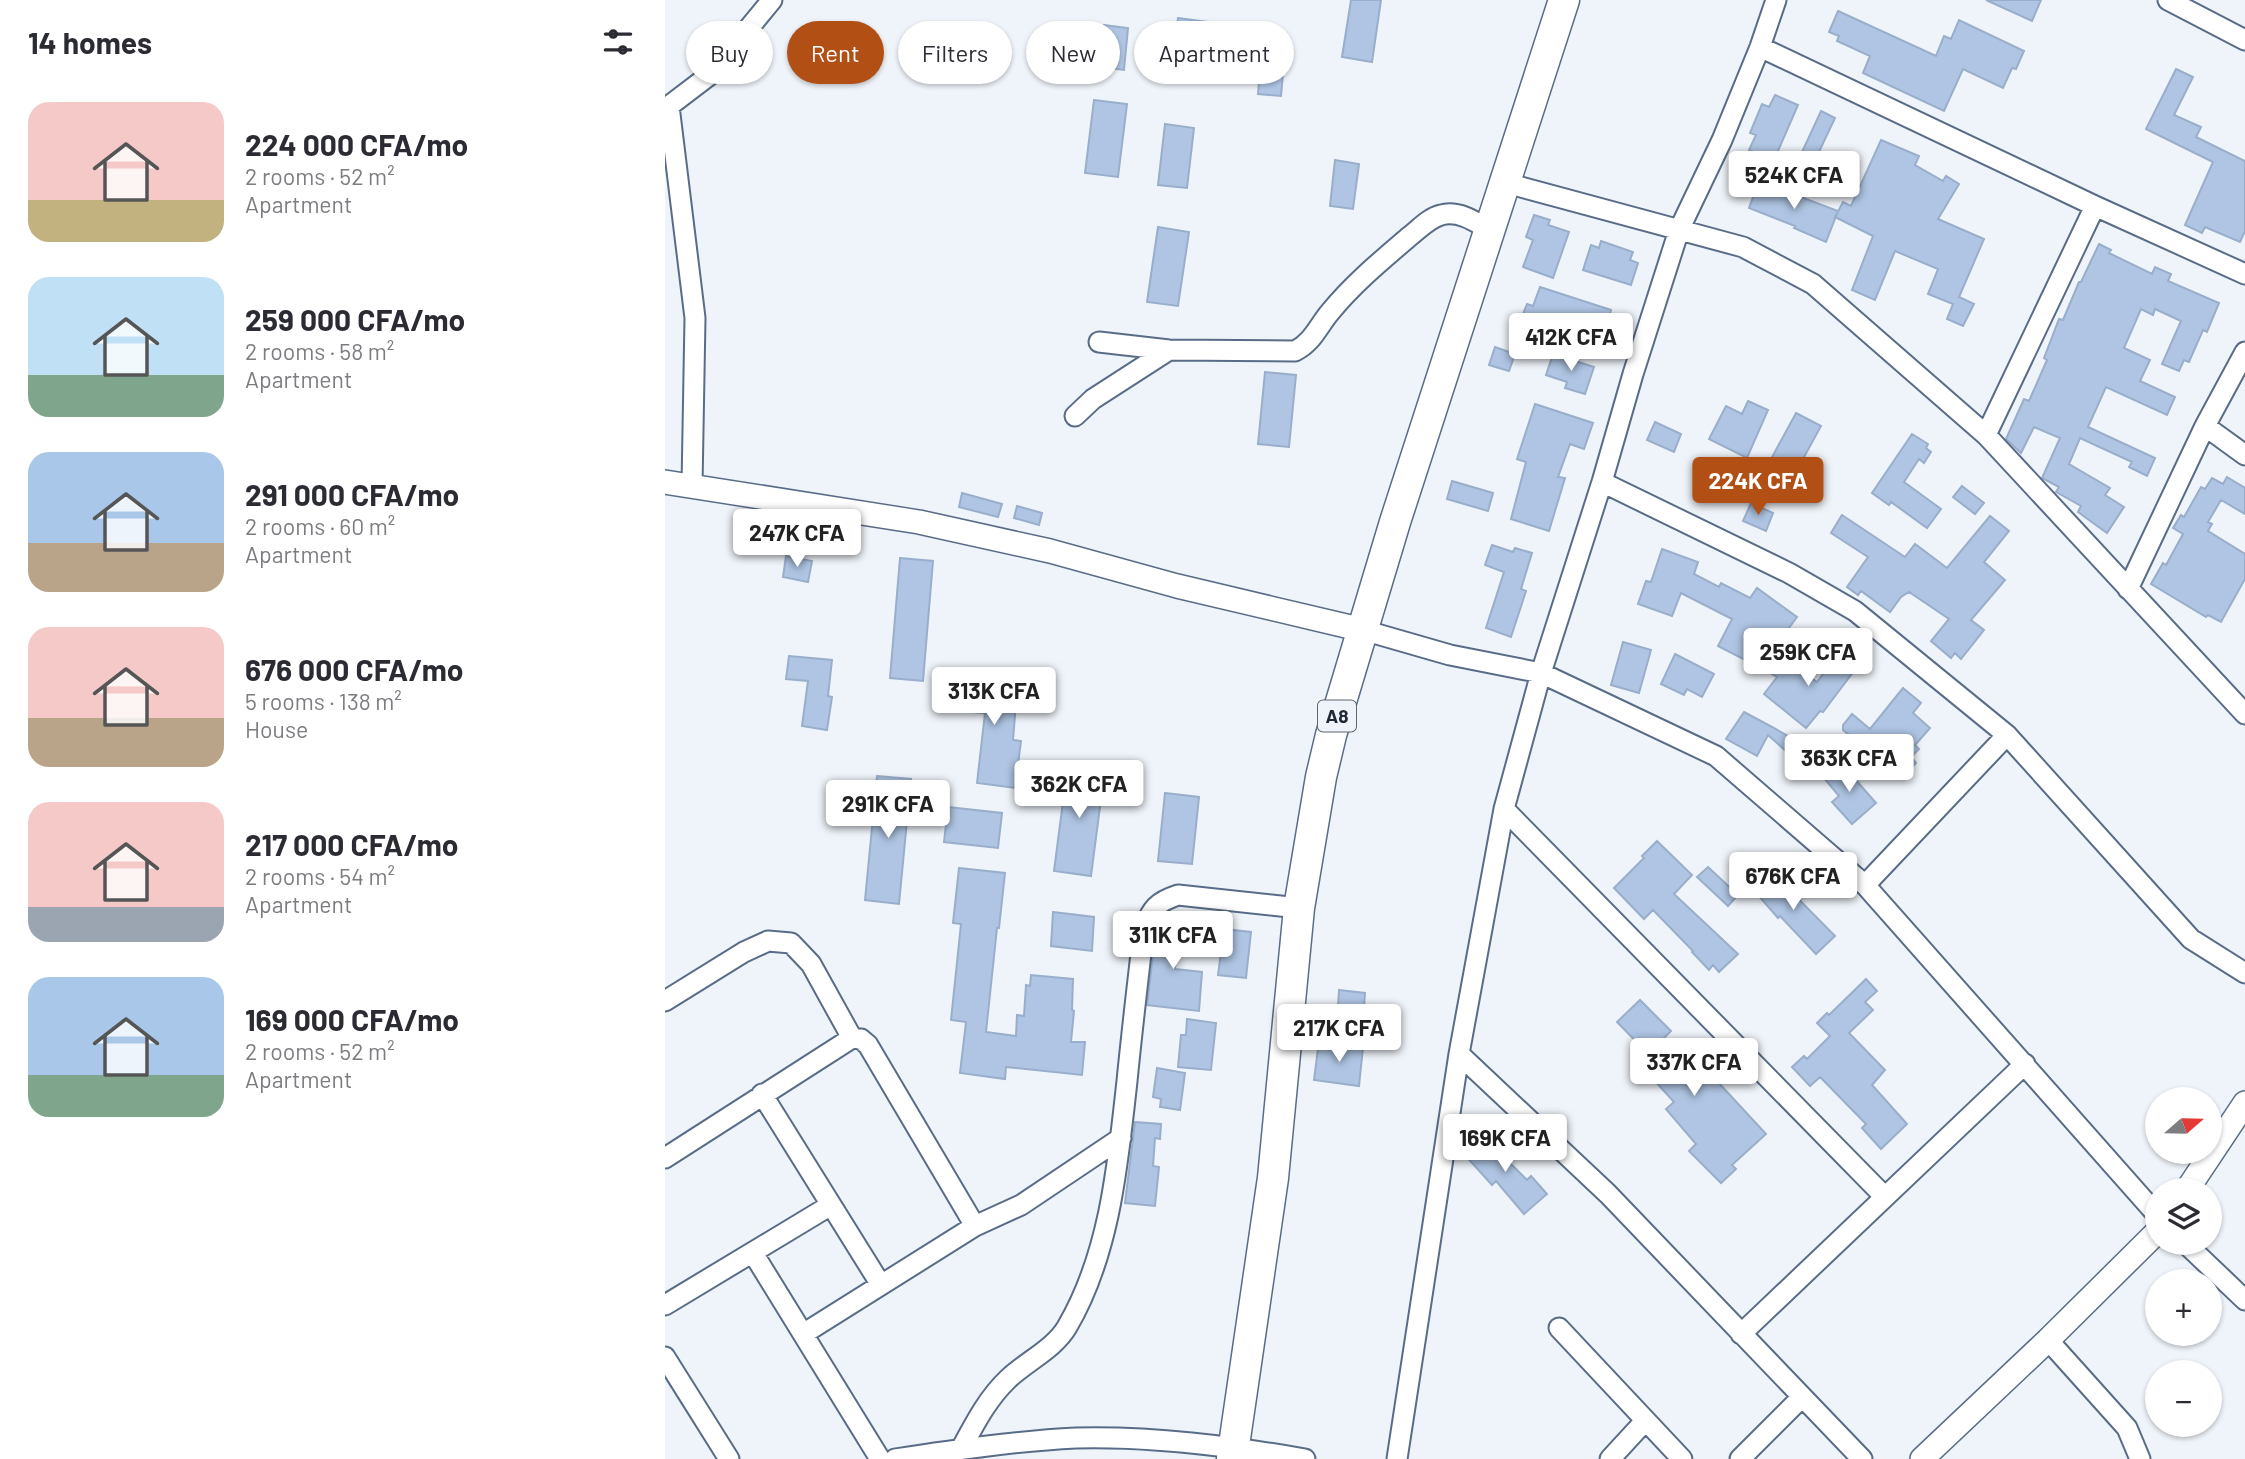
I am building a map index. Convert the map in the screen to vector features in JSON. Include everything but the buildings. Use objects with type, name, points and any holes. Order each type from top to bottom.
[{"type":"main road","name":"A8","points":[[1233,1453],[1273,1178],[1299,908],[1321,776],[1395,522],[1564,0]]},
{"type":"street","points":[[692,486],[695,318],[670,154],[669,106],[711,74],[772,0]]},
{"type":"street","points":[[1397,1459],[1459,1054],[1504,808],[1541,673],[1679,230],[1722,139],[1760,47],[1776,0]]},
{"type":"street","points":[[2168,0],[2245,40]]},
{"type":"street","points":[[1760,47],[2245,274]]},
{"type":"street","points":[[1506,183],[1743,247],[1813,284],[1986,435],[2245,714]]},
{"type":"street","points":[[1986,435],[2095,206]]},
{"type":"street","points":[[1100,342],[1169,350],[1295,351],[1305,346],[1329,312],[1371,268],[1427,222],[1441,214],[1456,214],[1470,218],[1490,231]]},
{"type":"street","points":[[1075,416],[1093,398],[1169,350]]},
{"type":"street","points":[[2128,589],[2205,426],[2245,352]]},
{"type":"street","points":[[2205,426],[2245,455]]},
{"type":"street","points":[[665,482],[932,525],[1050,551],[1177,586],[1363,630],[1450,655],[1541,673],[1716,756],[1865,885],[2145,1201]]},
{"type":"street","points":[[1602,482],[1789,573],[1855,611],[2007,735],[2191,939],[2245,973]]},
{"type":"street","points":[[1865,885],[2007,735]]},
{"type":"street","points":[[1504,808],[1884,1196]]},
{"type":"street","points":[[961,1449],[981,1412],[1005,1381],[1029,1360],[1052,1346],[1066,1329],[1086,1289],[1103,1236],[1121,1138],[1143,928],[1150,911],[1162,900],[1178,895],[1299,908]]},
{"type":"street","points":[[665,1001],[744,952],[768,941],[791,943],[811,964],[852,1038]]},
{"type":"street","points":[[665,1158],[852,1038],[861,1039],[868,1045],[975,1226]]},
{"type":"street","points":[[1459,1054],[1608,1194],[1862,1459]]},
{"type":"street","points":[[1741,1334],[2025,1064]]},
{"type":"street","points":[[762,1094],[881,1285]]},
{"type":"street","points":[[2195,1178],[2245,1103]]},
{"type":"street","points":[[803,1334],[975,1226],[1021,1205],[1121,1138]]},
{"type":"street","points":[[665,1305],[831,1205]]},
{"type":"street","points":[[1922,1459],[2145,1244]]},
{"type":"street","points":[[753,1254],[880,1459]]},
{"type":"street","points":[[2198,1255],[2245,1300]]},
{"type":"street","points":[[1559,1328],[1682,1459]]},
{"type":"street","points":[[2048,1340],[2127,1428],[2140,1459]]},
{"type":"street","points":[[665,1357],[729,1459]]},
{"type":"street","points":[[1739,1459],[1802,1397]]},
{"type":"street","points":[[1610,1459],[1645,1421]]},
{"type":"street","points":[[895,1459],[961,1449],[1076,1438],[1165,1441],[1233,1453],[1305,1459]]}]
